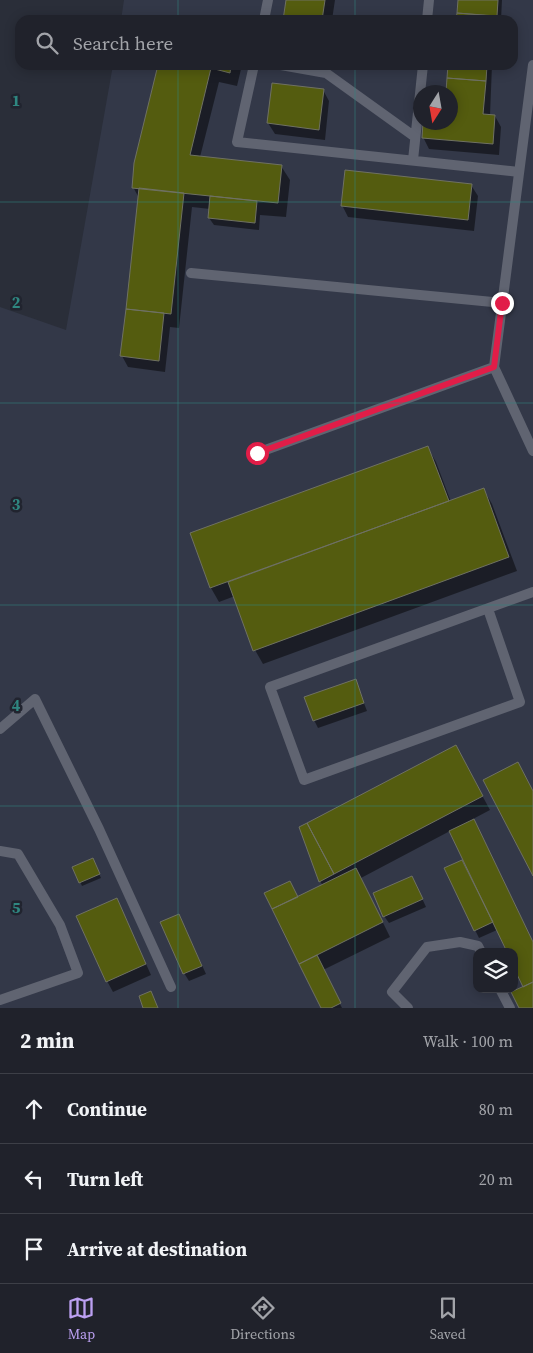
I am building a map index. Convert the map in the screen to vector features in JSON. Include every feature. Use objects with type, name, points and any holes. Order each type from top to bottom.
[{"type":"lane","points":[[265,15],[268,0]]},
{"type":"lane","points":[[428,15],[429,0]]},
{"type":"lane","points":[[533,65],[531,96],[519,172],[494,367],[533,451]]},
{"type":"lane","points":[[253,70],[237,142],[519,172]]},
{"type":"lane","points":[[309,70],[326,73],[415,137]]},
{"type":"lane","points":[[413,160],[422,70]]},
{"type":"lane","points":[[191,273],[502,303]]},
{"type":"lane","points":[[257,453],[494,367]]},
{"type":"lane","points":[[488,608],[520,702],[304,780],[270,687],[488,608],[533,592]]},
{"type":"lane","points":[[0,729],[35,699],[99,829],[171,987]]},
{"type":"lane","points":[[0,851],[18,854],[60,925],[78,973],[0,1000]]},
{"type":"lane","points":[[408,1008],[392,992],[426,947],[460,942],[478,946],[479,948]]},
{"type":"lane","points":[[502,993],[510,1008]]},
{"type":"shaded area","points":[[124,0],[533,0],[533,1008],[0,1008],[0,307],[66,330],[112,70],[518,70],[518,15],[122,15]]},
{"type":"building","points":[[286,0],[325,0],[323,15],[284,15]]},
{"type":"building","points":[[458,0],[498,0],[497,15],[457,13]]},
{"type":"building","points":[[457,13],[480,15],[457,15]]},
{"type":"building","points":[[157,70],[211,70],[190,155],[282,165],[278,203],[132,188],[134,163]]},
{"type":"building","points":[[219,70],[230,70],[230,73]]},
{"type":"building","points":[[448,70],[487,70],[486,81],[447,78]]},
{"type":"building","points":[[447,78],[486,81],[483,114],[495,115],[493,144],[422,138],[422,130],[458,130],[458,85],[446,85]]},
{"type":"building","points":[[272,83],[324,89],[319,130],[267,123]]},
{"type":"building","points":[[345,170],[472,184],[468,220],[341,206]]},
{"type":"building","points":[[139,188],[184,193],[171,314],[126,309]]},
{"type":"building","points":[[210,196],[257,201],[255,223],[208,218]]},
{"type":"building","points":[[126,309],[164,313],[159,361],[120,356]]},
{"type":"building","points":[[428,446],[449,501],[210,588],[190,533]]},
{"type":"building","points":[[484,488],[509,557],[253,651],[228,582]]},
{"type":"building","points":[[356,679],[364,703],[313,721],[304,697]]},
{"type":"building","points":[[456,745],[483,796],[334,874],[307,823]]},
{"type":"building","points":[[518,762],[533,791],[533,876],[483,780]]},
{"type":"building","points":[[474,819],[533,942],[533,982],[523,987],[518,976],[518,948],[505,948],[449,831]]},
{"type":"building","points":[[307,823],[334,874],[319,882],[299,827]]},
{"type":"building","points":[[93,858],[100,874],[79,883],[72,867]]},
{"type":"building","points":[[462,860],[493,922],[474,931],[444,868]]},
{"type":"building","points":[[356,868],[383,922],[299,964],[272,909]]},
{"type":"building","points":[[412,876],[423,899],[383,917],[373,893]]},
{"type":"building","points":[[290,881],[298,897],[272,909],[264,893]]},
{"type":"building","points":[[117,898],[146,964],[106,982],[76,916]]},
{"type":"building","points":[[179,914],[202,966],[183,974],[160,922]]},
{"type":"building","points":[[317,955],[341,1003],[331,1008],[321,1008],[299,964]]},
{"type":"building","points":[[533,982],[533,1008],[519,1008],[512,993],[518,993],[518,989]]},
{"type":"building","points":[[151,991],[158,1008],[143,1008],[139,996]]},
{"type":"route","points":[[257,453],[494,367],[502,303]]}]
